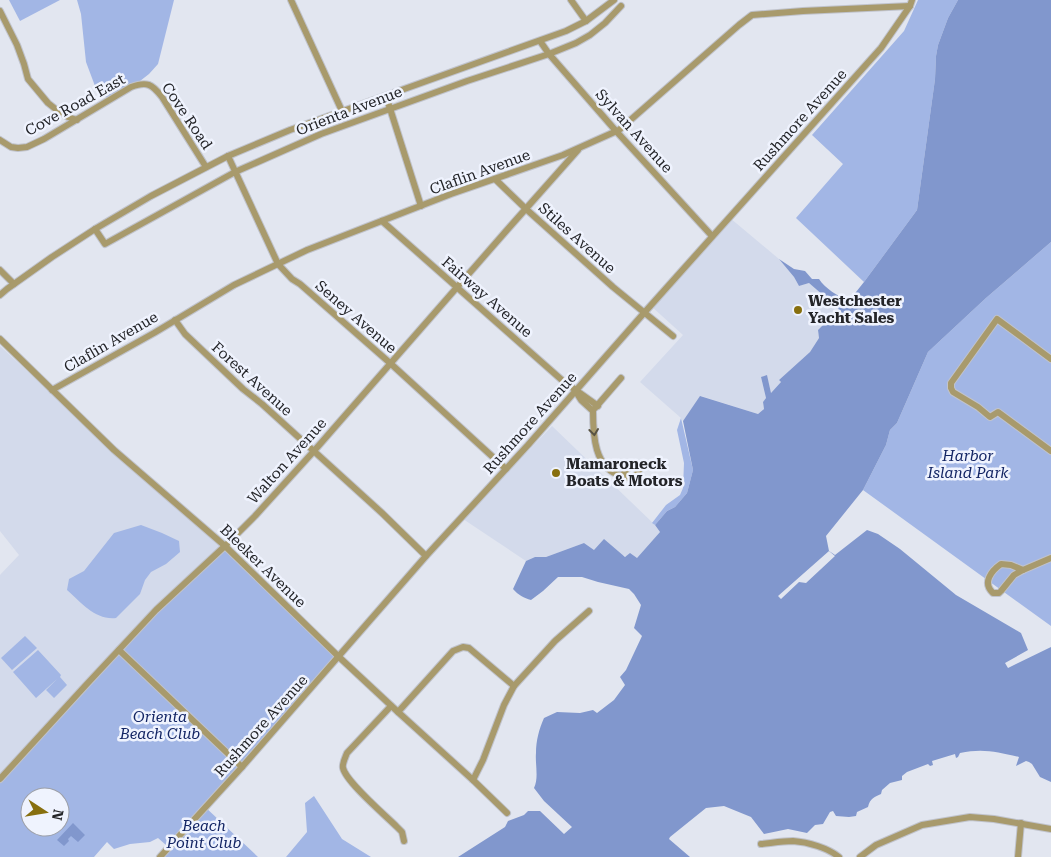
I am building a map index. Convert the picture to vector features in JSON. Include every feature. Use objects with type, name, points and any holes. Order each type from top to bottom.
[{"type":"street","points":[[291,0],[342,111]]},
{"type":"street","points":[[572,0],[586,21]]},
{"type":"street","name":"Orienta Avenue","points":[[0,295],[52,257],[95,229],[151,196],[228,156],[290,130],[566,31],[586,21],[614,0]]},
{"type":"street","name":"Claflin Avenue","points":[[52,390],[154,333],[234,285],[307,250],[421,206],[563,155],[619,130],[752,15],[911,3]]},
{"type":"street","name":"Rushmore Avenue","points":[[160,857],[242,767],[426,556],[506,469],[881,48],[911,3]]},
{"type":"street","name":"Orienta Avenue","points":[[95,229],[104,244],[235,172],[320,134],[576,43],[606,22],[621,6]]},
{"type":"street","points":[[0,11],[17,45],[28,78],[48,103],[68,117],[77,120]]},
{"type":"street","name":"Sylvan Avenue","points":[[540,41],[549,54],[616,131],[712,236]]},
{"type":"street","points":[[463,68],[467,81]]},
{"type":"street","name":"Cove Road East","points":[[0,140],[11,147],[27,147],[77,120],[131,87],[145,84]]},
{"type":"street","name":"Cove Road","points":[[145,84],[155,88],[162,97],[206,167]]},
{"type":"street","points":[[386,96],[421,206]]},
{"type":"street","name":"Walton Avenue","points":[[0,779],[156,610],[226,546],[314,451],[580,147]]},
{"type":"street","name":"Seney Avenue","points":[[228,156],[278,264],[506,469]]},
{"type":"street","name":"Stiles Avenue","points":[[495,179],[613,287],[674,336]]},
{"type":"street","name":"Fairway Avenue","points":[[382,221],[575,391],[581,400],[595,409]]},
{"type":"street","points":[[0,270],[14,284]]},
{"type":"street","points":[[1051,359],[998,319],[951,382],[951,388],[953,392],[978,407],[990,417],[998,412],[1002,414],[1051,451]]},
{"type":"street","name":"Forest Avenue","points":[[175,320],[185,334],[236,383],[314,451],[426,556]]},
{"type":"street","name":"Bleeker Avenue","points":[[0,339],[114,450],[226,546],[339,657],[507,813]]},
{"type":"street","points":[[621,378],[595,409],[593,425],[600,459],[617,475],[622,476]]},
{"type":"street","points":[[1023,570],[1011,565],[1001,564],[994,569],[987,583],[988,588],[993,593],[999,593],[1014,574],[1051,558]]},
{"type":"street","points":[[473,780],[483,760],[504,705],[514,686],[555,641],[589,611]]},
{"type":"street","points":[[398,712],[453,651],[463,647],[469,648],[514,686]]},
{"type":"street","points":[[119,650],[242,767]]},
{"type":"street","points":[[391,706],[347,753],[343,767],[349,780],[402,832],[404,841]]},
{"type":"street","points":[[860,857],[876,845],[922,825],[970,818],[994,819],[1051,829]]},
{"type":"street","points":[[1018,857],[1021,823]]},
{"type":"street","points":[[761,844],[794,841],[815,845],[839,857]]},
{"type":"shaded area","points":[[958,0],[1051,0],[1051,242],[986,298],[928,352],[897,423],[890,430],[886,445],[863,490],[826,536],[829,551],[835,555],[867,530],[878,534],[900,549],[956,595],[1021,633],[1028,650],[1005,663],[1008,668],[1051,647],[1051,782],[1040,777],[1029,762],[1026,761],[1016,766],[1019,757],[990,751],[960,753],[956,758],[955,754],[932,761],[933,765],[930,766],[928,764],[907,772],[902,776],[902,780],[890,783],[882,790],[881,794],[871,800],[868,807],[857,812],[856,816],[836,816],[833,811],[830,812],[823,824],[815,825],[807,833],[788,829],[764,834],[751,817],[724,806],[706,808],[670,837],[669,839],[690,857],[458,857],[505,827],[508,821],[524,815],[528,811],[540,811],[564,834],[572,827],[544,801],[534,788],[537,775],[538,735],[541,726],[544,718],[557,712],[580,713],[593,710],[597,713],[614,700],[625,685],[620,677],[626,670],[642,636],[634,628],[641,605],[629,589],[582,577],[558,577],[531,600],[521,596],[513,589],[526,561],[535,557],[546,557],[584,543],[594,550],[604,539],[625,557],[630,553],[637,558],[660,532],[655,525],[687,493],[693,470],[683,421],[700,396],[758,414],[764,409],[763,402],[766,398],[761,377],[767,375],[771,393],[781,382],[779,380],[810,352],[819,338],[818,330],[839,309],[809,283],[799,286],[779,259],[794,269],[805,271],[812,279],[819,279],[828,289],[848,302],[864,282],[917,210],[938,45],[948,18]]},
{"type":"shaded area","points":[[730,218],[779,259],[799,286],[809,283],[839,309],[818,330],[819,338],[810,352],[779,380],[781,382],[771,393],[767,376],[761,377],[766,398],[763,402],[764,409],[758,414],[701,396],[683,421],[640,382],[683,335],[651,306]]},
{"type":"shaded area","points":[[0,346],[223,547],[0,778],[0,575],[19,555],[0,531]]},
{"type":"shaded area","points":[[552,426],[660,532],[637,558],[594,550],[584,543],[546,557],[535,557],[526,561],[463,519]]},
{"type":"shaded area","points":[[73,823],[85,835],[78,842],[70,837],[70,826]]},
{"type":"shaded area","points":[[60,837],[70,837],[64,846],[57,840]]},
{"type":"green space","points":[[9,0],[60,0],[20,21]]},
{"type":"green space","points":[[77,0],[174,0],[158,64],[149,74],[140,81],[109,97],[103,97],[98,94],[86,62],[81,14]]},
{"type":"green space","points":[[918,0],[958,0],[948,18],[938,45],[917,210],[864,282],[796,218],[843,164],[812,135],[904,31]]},
{"type":"green space","name":"Harbor Island Park","points":[[1051,242],[1051,626],[863,490],[886,445],[890,430],[897,423],[928,352],[986,298]]},
{"type":"green space","points":[[681,418],[693,470],[687,493],[655,525],[652,523],[666,505],[680,495],[683,488],[684,463],[677,430]]},
{"type":"green space","points":[[141,525],[179,541],[180,552],[166,564],[151,572],[145,580],[140,594],[116,618],[95,614],[67,590],[69,579],[84,571],[114,533]]},
{"type":"green space","name":"Orienta Beach Club","points":[[223,547],[337,657],[203,805],[258,857],[157,857],[166,845],[158,838],[150,842],[130,844],[114,849],[107,842],[94,857],[0,857],[0,778],[113,652]]},
{"type":"green space","points":[[25,636],[37,648],[12,670],[1,658]]},
{"type":"green space","points":[[38,650],[61,675],[60,677],[67,685],[54,698],[46,690],[57,679],[36,698],[13,672]]},
{"type":"green space","points":[[314,796],[342,839],[371,857],[286,857],[307,832],[305,803]]},
{"type":"pier","points":[[829,551],[835,556],[806,583],[799,582],[781,599],[778,596]]},
{"type":"place","name":"Westchester Yacht Sales","points":[[798,310]]},
{"type":"place","name":"Mamaroneck Boats & Motors","points":[[556,473]]},
{"type":"park label","name":"Beach Point Club","points":[[204,834]]}]
